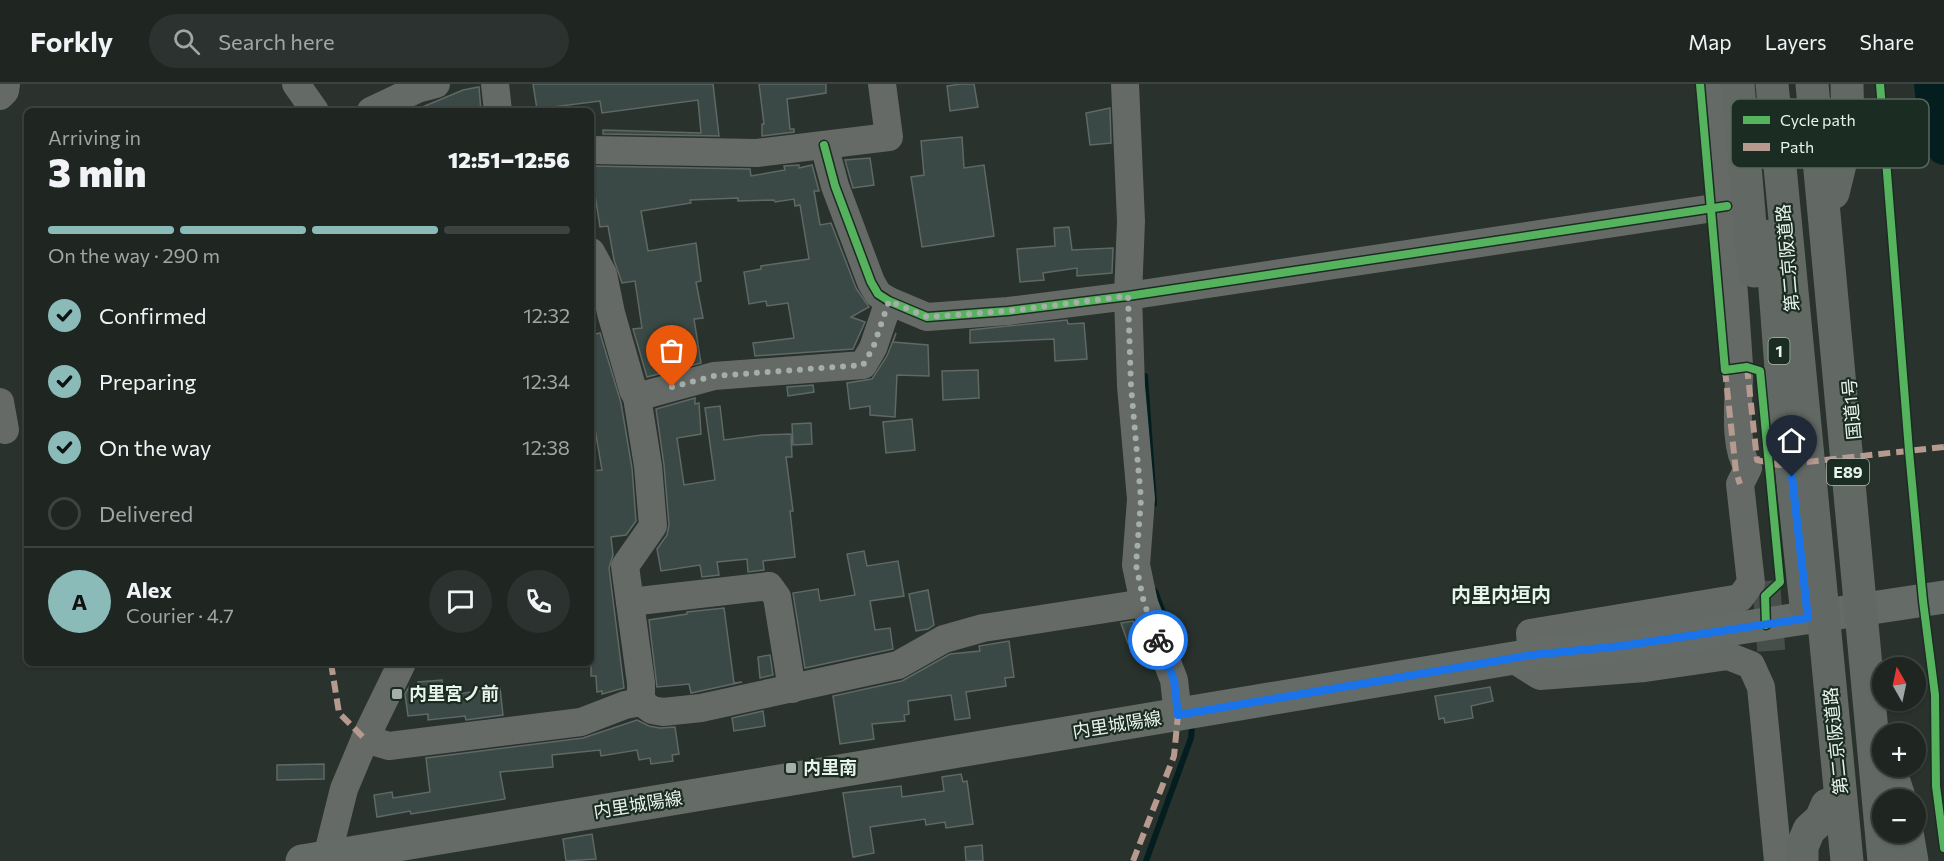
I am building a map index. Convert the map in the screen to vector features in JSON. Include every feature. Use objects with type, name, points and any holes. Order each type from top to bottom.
[{"type":"highway","points":[[1738,84],[1739,99]]},
{"type":"highway","name":"1","points":[[1756,84],[1758,99]]},
{"type":"highway","name":"第二京阪道路","points":[[1772,84],[1773,99]]},
{"type":"highway","name":"第二京阪道路","points":[[1812,84],[1813,99]]},
{"type":"highway","name":"国道1号","points":[[1824,84],[1825,99]]},
{"type":"highway","points":[[1847,84],[1847,99]]},
{"type":"highway","points":[[1745,168],[1759,331],[1782,382]]},
{"type":"highway","name":"1","points":[[1765,168],[1782,382],[1832,861]]},
{"type":"highway","name":"第二京阪道路","points":[[1780,168],[1847,861]]},
{"type":"highway","name":"第二京阪道路","points":[[1820,168],[1884,861]]},
{"type":"highway","name":"国道1号","points":[[1831,168],[1882,723]]},
{"type":"highway","points":[[1833,193],[1839,168]]},
{"type":"highway","points":[[1802,861],[1802,847],[1809,830],[1821,819],[1827,805]]},
{"type":"highway","points":[[1894,843],[1895,861]]},
{"type":"highway","points":[[1909,843],[1912,861]]},
{"type":"main road","name":"内里城陽線","points":[[319,860],[1523,657],[1621,646],[1939,598]]},
{"type":"street","points":[[0,96],[6,91],[6,84]]},
{"type":"street","points":[[296,84],[313,108]]},
{"type":"street","points":[[377,108],[417,88],[436,84]]},
{"type":"street","points":[[495,84],[498,108]]},
{"type":"street","points":[[594,150],[757,153],[890,137],[882,84]]},
{"type":"street","points":[[1125,84],[1131,221],[1128,296],[1131,386],[1141,499],[1136,565],[1144,603],[1174,680],[1178,715]]},
{"type":"street","points":[[1717,84],[1739,368],[1740,440],[1743,461],[1758,485],[1766,581]]},
{"type":"street","points":[[824,145],[835,186],[871,282],[878,294],[927,317],[1008,311],[1128,296],[1727,206]]},
{"type":"street","points":[[594,258],[603,274],[611,313],[637,397],[648,465],[653,526],[625,566],[641,684],[641,702]]},
{"type":"street","points":[[637,397],[714,376],[863,365],[873,348],[889,301]]},
{"type":"street","points":[[0,402],[11,429]]},
{"type":"street","points":[[1749,468],[1740,484],[1751,583],[1740,597],[1530,633],[1523,657],[1540,676],[1646,668],[1728,656],[1751,665],[1761,687],[1778,861]]},
{"type":"street","points":[[630,602],[770,586],[777,597],[792,689]]},
{"type":"street","points":[[365,739],[389,746],[582,722],[625,705],[641,702],[652,710],[679,712],[898,665],[944,639],[983,628],[1144,603]]},
{"type":"street","points":[[1773,661],[1785,770],[1784,794],[1774,826]]},
{"type":"street","points":[[319,860],[344,789],[365,739],[401,666]]},
{"type":"building","points":[[533,84],[713,84],[719,136],[603,134],[603,130],[701,133],[698,100],[602,113],[600,101],[537,108]]},
{"type":"building","points":[[759,84],[826,84],[826,93],[787,99],[790,129],[794,129],[794,132],[762,136],[762,124],[764,124]]},
{"type":"building","points":[[974,84],[978,107],[950,111],[947,86]]},
{"type":"building","points":[[479,87],[481,108],[420,108],[463,90]]},
{"type":"building","points":[[1110,108],[1111,143],[1090,145],[1086,113]]},
{"type":"building","points":[[962,137],[964,168],[984,165],[994,236],[922,247],[911,177],[924,175],[921,141]]},
{"type":"building","points":[[870,158],[874,185],[853,188],[845,160]]},
{"type":"building","points":[[799,165],[799,168],[812,165],[819,191],[814,191],[820,225],[831,223],[856,288],[869,307],[851,317],[865,322],[853,349],[755,356],[753,343],[794,338],[788,303],[767,306],[766,301],[749,304],[744,272],[761,269],[761,266],[809,259],[800,205],[795,206],[794,199],[775,202],[774,200],[738,201],[738,198],[690,200],[691,203],[641,211],[648,251],[696,243],[701,281],[696,282],[703,318],[694,319],[701,363],[647,377],[633,329],[642,328],[635,281],[622,283],[614,260],[608,226],[600,227],[594,195],[594,166],[750,169],[751,176],[785,170],[784,166]]},
{"type":"building","points":[[1069,227],[1072,250],[1113,248],[1112,273],[1077,276],[1077,268],[1043,273],[1044,280],[1020,282],[1017,249],[1055,246],[1054,228]]},
{"type":"building","points":[[1067,320],[1068,324],[1084,323],[1087,359],[1055,361],[1054,339],[970,343],[970,330]]},
{"type":"building","points":[[600,333],[621,403],[632,468],[636,521],[626,535],[611,537],[613,555],[609,568],[624,688],[602,694],[602,691],[597,692],[596,676],[591,676],[591,666],[594,666],[594,471],[602,470],[594,423],[594,334]]},
{"type":"building","points":[[896,333],[893,342],[928,345],[929,376],[897,375],[895,417],[870,415],[870,406],[850,409],[847,383],[872,379],[887,356]]},
{"type":"building","points":[[978,370],[979,398],[943,400],[942,371]]},
{"type":"building","points":[[813,385],[814,392],[788,396],[787,387]]},
{"type":"building","points":[[695,398],[695,404],[699,403],[701,434],[677,438],[684,485],[715,480],[705,408],[720,406],[724,440],[791,434],[792,457],[786,457],[793,511],[790,511],[795,557],[763,561],[764,570],[748,572],[747,559],[717,562],[719,575],[702,577],[700,565],[661,571],[657,549],[667,535],[669,525],[656,409]]},
{"type":"building","points":[[912,419],[915,450],[886,453],[883,422]]},
{"type":"building","points":[[811,423],[812,444],[793,445],[792,424]]},
{"type":"building","points":[[864,551],[867,566],[898,561],[904,596],[870,601],[875,630],[890,628],[893,649],[805,668],[793,593],[818,589],[820,601],[855,595],[847,554]]},
{"type":"building","points":[[928,590],[934,625],[928,629],[916,631],[909,594]]},
{"type":"building","points":[[724,608],[734,683],[742,682],[691,693],[689,684],[657,687],[649,620],[687,614],[687,612]]},
{"type":"building","points":[[1133,621],[1140,638],[1128,643],[1121,623]]},
{"type":"building","points":[[1009,641],[1014,677],[1005,678],[1006,686],[966,692],[970,718],[955,720],[951,695],[908,701],[909,714],[904,715],[905,721],[872,724],[874,739],[840,744],[833,696],[902,681],[950,654],[980,651],[979,646]]},
{"type":"building","points":[[770,655],[773,675],[760,678],[758,657]]},
{"type":"building","points":[[442,680],[443,696],[500,688],[503,715],[466,720],[465,716],[428,720],[428,714],[408,716],[405,694],[409,687],[418,686],[418,682]]},
{"type":"building","points":[[1490,687],[1493,701],[1471,706],[1473,718],[1445,723],[1444,718],[1439,719],[1435,696]]},
{"type":"building","points":[[763,711],[765,726],[734,731],[732,718]]},
{"type":"building","points":[[637,720],[649,726],[675,727],[679,754],[672,755],[673,761],[651,764],[650,758],[639,760],[637,750],[601,756],[600,750],[552,755],[553,767],[500,772],[505,799],[377,817],[374,795],[392,792],[393,798],[430,792],[426,758],[583,738]]},
{"type":"building","points":[[324,764],[324,779],[277,780],[277,765]]},
{"type":"building","points":[[961,774],[963,782],[967,781],[973,824],[946,828],[945,822],[926,825],[925,819],[870,827],[874,853],[853,857],[843,793],[901,786],[902,797],[944,791],[942,777]]},
{"type":"building","points":[[592,834],[596,859],[566,861],[563,839]]},
{"type":"building","points":[[982,845],[983,861],[966,861],[965,847]]},
{"type":"waterway","points":[[1931,84],[1934,111],[1944,148]]},
{"type":"waterway","points":[[1145,376],[1154,504]]},
{"type":"waterway","points":[[1155,591],[1163,612]]},
{"type":"waterway","points":[[1146,861],[1191,738],[1192,727]]},
{"type":"tunnel","points":[[1766,581],[1772,661]]},
{"type":"marked path","points":[[1747,367],[1757,460],[1779,465],[1944,447]]},
{"type":"marked path","points":[[1725,370],[1736,472],[1740,484]]},
{"type":"marked path","points":[[331,666],[339,713],[365,739]]},
{"type":"marked path","points":[[1133,861],[1174,756],[1178,715]]},
{"type":"cycle path","points":[[1700,84],[1725,370],[1747,367],[1760,371],[1780,582],[1765,596],[1766,625]]},
{"type":"cycle path","points":[[1880,84],[1881,99]]},
{"type":"cycle path","points":[[824,145],[835,186],[871,282],[878,294],[927,317],[1008,311],[1128,296],[1727,206]]},
{"type":"cycle path","points":[[1887,168],[1909,451],[1923,601],[1935,695],[1936,786],[1944,848]]},
{"type":"way so far","points":[[672,387],[714,376],[863,365],[873,348],[889,301],[927,317],[1008,311],[1128,296],[1131,386],[1141,499],[1136,565],[1144,603],[1158,640]]},
{"type":"place","name":"内里宮ノ前","points":[[397,694]]},
{"type":"place","name":"内里南","points":[[791,768]]},
{"type":"district","name":"内里内垣内","points":[[1501,595]]},
{"type":"route","points":[[1158,640],[1174,680],[1178,715],[1532,655],[1621,646],[1808,618],[1792,477]]}]
